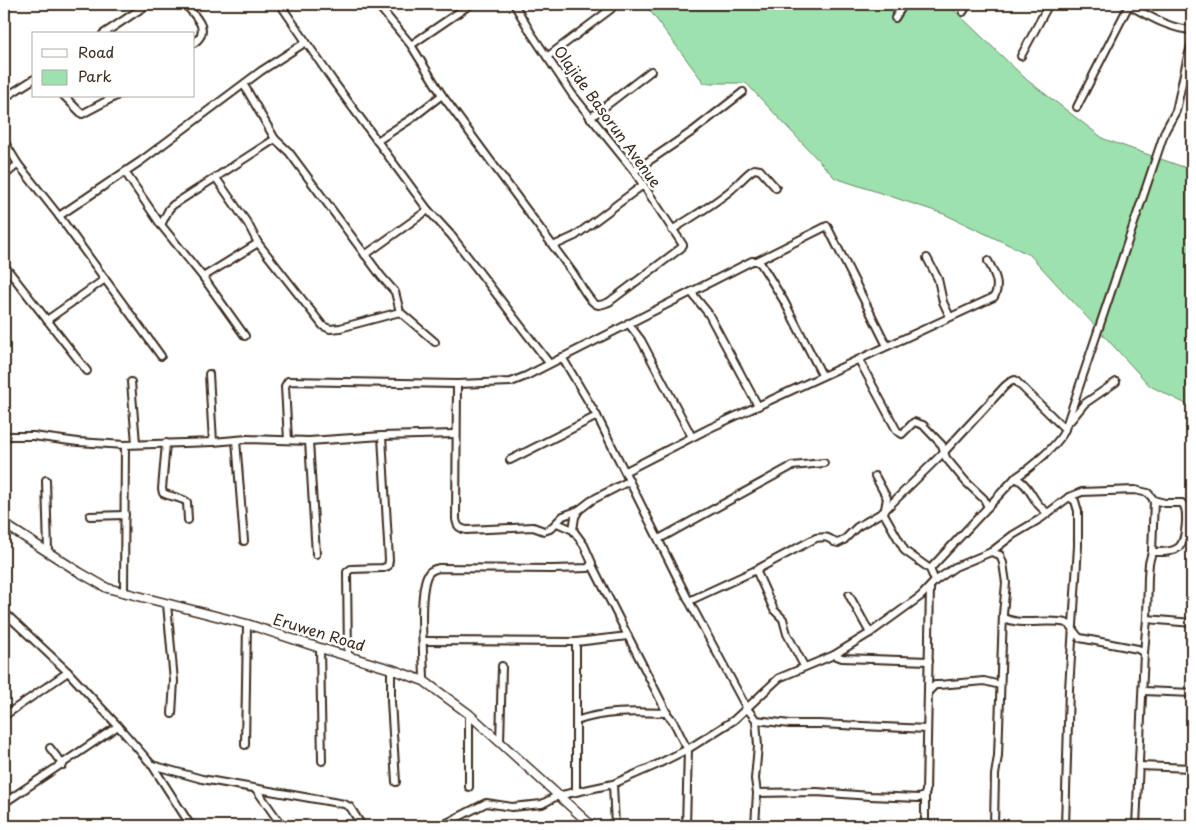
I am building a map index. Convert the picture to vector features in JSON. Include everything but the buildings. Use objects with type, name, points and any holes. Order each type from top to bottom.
[{"type":"street","points":[[106,32],[148,4]]},
{"type":"street","points":[[185,4],[201,23],[203,30],[201,36],[195,42]]},
{"type":"street","points":[[280,4],[428,210],[451,236],[549,363]]},
{"type":"street","points":[[377,4],[411,45],[442,95],[553,246],[575,236],[643,185]]},
{"type":"street","points":[[411,45],[470,4]]},
{"type":"street","name":"Olajide Basorun Avenue","points":[[514,4],[547,57],[590,118],[634,171],[683,245],[610,302],[600,305],[590,300],[553,246]]},
{"type":"street","points":[[895,18],[904,4]]},
{"type":"street","points":[[963,12],[968,4]]},
{"type":"street","points":[[1021,56],[1049,4]]},
{"type":"street","points":[[1077,107],[1128,4],[1157,20],[1177,28],[1192,30]]},
{"type":"street","points":[[547,57],[611,9]]},
{"type":"street","points":[[59,216],[125,172],[244,86],[261,71],[306,42]]},
{"type":"street","points":[[930,569],[1015,478],[1030,468],[1062,437],[1165,131],[1176,111],[1192,43]]},
{"type":"street","points":[[590,118],[650,71]]},
{"type":"street","points":[[4,98],[32,80]]},
{"type":"street","points":[[244,86],[275,139],[289,152],[365,255],[395,292],[400,312],[435,342]]},
{"type":"street","points":[[634,171],[693,131],[743,92]]},
{"type":"street","points":[[377,141],[411,119],[442,95]]},
{"type":"street","points":[[66,98],[82,114],[112,98]]},
{"type":"street","points":[[152,212],[169,209],[275,139]]},
{"type":"street","points":[[4,141],[18,164],[59,216],[161,356]]},
{"type":"street","points":[[4,176],[18,164]]},
{"type":"street","points":[[672,230],[709,207],[732,189],[748,172],[754,169],[760,170],[776,188]]},
{"type":"street","points":[[125,172],[160,224],[203,277],[245,336]]},
{"type":"street","points":[[216,178],[248,224],[258,243],[323,326],[330,329],[340,328],[400,312]]},
{"type":"street","points":[[160,224],[169,209]]},
{"type":"street","points":[[365,255],[428,210]]},
{"type":"street","points":[[288,440],[285,386],[288,381],[457,384],[511,382],[752,261],[757,261],[827,226],[887,346]]},
{"type":"street","points":[[203,277],[258,243]]},
{"type":"street","points":[[927,258],[938,280],[943,302],[950,317]]},
{"type":"street","points":[[757,261],[761,264],[784,301],[822,375]]},
{"type":"street","points":[[626,471],[692,437],[822,375],[860,360],[994,297],[998,288],[995,272],[988,261]]},
{"type":"street","points":[[4,265],[87,371]]},
{"type":"street","points":[[47,320],[105,279]]},
{"type":"street","points":[[691,292],[708,313],[758,406]]},
{"type":"street","points":[[628,323],[641,340],[692,437]]},
{"type":"street","points":[[562,357],[597,416],[689,601],[746,707],[756,720],[758,746],[755,779],[757,793],[755,826]]},
{"type":"street","points":[[860,360],[897,431],[902,434],[914,422],[920,423],[942,445],[946,458],[984,498],[988,507]]},
{"type":"street","points":[[209,374],[212,442]]},
{"type":"street","points":[[689,601],[756,570],[816,538],[830,538],[838,543],[844,540],[857,527],[884,512],[1010,382],[1015,380],[1065,429]]},
{"type":"street","points":[[131,382],[136,443]]},
{"type":"street","points":[[1065,429],[1074,414],[1084,404],[1116,382]]},
{"type":"street","points":[[457,384],[455,434],[456,524],[460,528],[466,530],[533,527],[544,531],[550,530],[563,516],[579,510],[592,500],[629,481]]},
{"type":"street","points":[[510,460],[597,416]]},
{"type":"street","points":[[4,436],[33,436],[78,442],[125,445],[247,439],[309,441],[455,434]]},
{"type":"street","points":[[348,656],[347,572],[351,569],[383,568],[388,566],[389,560],[382,436]]},
{"type":"street","points":[[236,440],[244,540]]},
{"type":"street","points":[[309,441],[316,554]]},
{"type":"street","points":[[166,442],[163,493],[187,502],[188,520]]},
{"type":"street","points":[[124,592],[125,445]]},
{"type":"street","points":[[658,539],[792,466],[824,463]]},
{"type":"street","points":[[875,476],[887,498],[884,512],[905,551],[930,569],[932,584],[925,826]]},
{"type":"street","points":[[1015,478],[1021,481],[1032,493],[1041,508],[1047,512]]},
{"type":"street","points":[[46,480],[48,551]]},
{"type":"street","points":[[441,826],[486,803],[512,806],[542,804],[557,796],[613,784],[688,749],[734,720],[746,707],[780,678],[834,654],[870,634],[921,596],[932,584],[955,567],[990,552],[1069,497],[1082,492],[1135,490],[1148,493],[1154,500],[1165,503],[1182,503],[1186,510],[1184,540],[1172,551],[1152,552]]},
{"type":"street","points":[[1065,826],[1068,689],[1074,629],[1078,511],[1075,501],[1069,497]]},
{"type":"street","points":[[1136,826],[1148,576],[1152,552],[1154,500]]},
{"type":"street","points":[[573,530],[575,518],[579,510]]},
{"type":"street","points":[[90,516],[125,515]]},
{"type":"street","points":[[557,523],[573,530],[584,545],[592,565],[667,713],[688,749],[686,826]]},
{"type":"street","name":"Eruwen Road","points":[[4,524],[100,585],[247,624],[424,681],[468,714],[592,826]]},
{"type":"street","points":[[990,552],[1000,555],[1006,583],[998,756],[994,775],[994,826]]},
{"type":"street","points":[[424,681],[423,593],[428,574],[433,569],[552,569],[588,568],[592,565]]},
{"type":"street","points":[[756,570],[774,610],[783,619],[787,634],[804,666]]},
{"type":"street","points":[[850,595],[870,634]]},
{"type":"street","points":[[167,604],[174,682],[172,714]]},
{"type":"street","points":[[4,612],[68,672],[118,726],[152,765],[191,826]]},
{"type":"street","points":[[1003,617],[1006,620],[1070,624],[1080,638],[1138,649],[1144,653]]},
{"type":"street","points":[[1147,620],[1192,623]]},
{"type":"street","points":[[246,745],[247,624]]},
{"type":"street","points":[[423,641],[576,642],[628,636]]},
{"type":"street","points":[[1138,649],[1146,640]]},
{"type":"street","points":[[576,642],[576,791]]},
{"type":"street","points":[[320,648],[322,761]]},
{"type":"street","points":[[834,654],[842,658],[929,661]]},
{"type":"street","points":[[500,742],[502,666]]},
{"type":"street","points":[[391,669],[396,782]]},
{"type":"street","points":[[4,716],[68,672]]},
{"type":"street","points":[[929,692],[934,685],[984,681],[1000,685]]},
{"type":"street","points":[[1143,691],[1192,693]]},
{"type":"street","points":[[576,721],[606,714],[667,713]]},
{"type":"street","points":[[468,714],[469,787]]},
{"type":"street","points":[[756,720],[790,724],[927,729]]},
{"type":"street","points":[[4,803],[63,765],[118,726]]},
{"type":"street","points":[[50,748],[63,765]]},
{"type":"street","points":[[152,765],[202,779],[344,804],[350,807],[362,826]]},
{"type":"street","points":[[1139,766],[1192,768]]},
{"type":"street","points":[[613,784],[615,826]]},
{"type":"street","points":[[256,789],[282,826]]},
{"type":"street","points":[[757,793],[826,792],[919,798],[925,794]]},
{"type":"green space","points":[[645,4],[950,4],[1027,80],[1104,139],[1192,170],[1192,407],[1150,386],[1030,255],[944,214],[835,178],[746,83],[704,83]]}]
